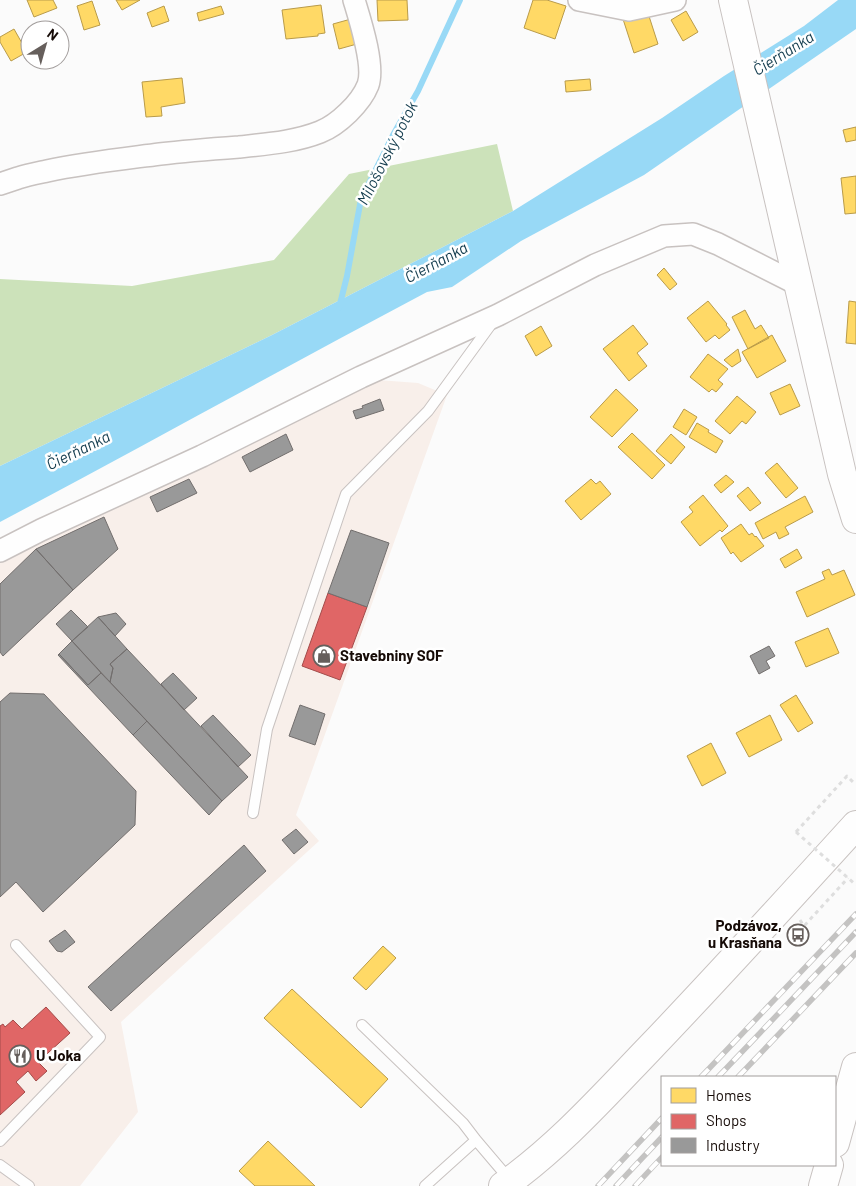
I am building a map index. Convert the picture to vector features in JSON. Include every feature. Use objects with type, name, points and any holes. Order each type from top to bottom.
[{"type":"main road","points":[[734,9],[842,474],[856,519]]},
{"type":"main road","points":[[507,1183],[579,1122],[677,1020],[856,825]]},
{"type":"main road","points":[[836,1139],[856,1067]]},
{"type":"main road","points":[[823,1186],[829,1166]]},
{"type":"street","points":[[1,185],[16,178],[92,162],[262,145],[296,139],[322,131],[338,122],[350,111],[362,96],[368,84],[368,56],[354,0]]},
{"type":"street","points":[[579,0],[629,10],[675,0]]},
{"type":"street","points":[[0,550],[202,456],[362,377],[498,315],[595,265],[664,236],[693,234],[718,244],[799,285]]},
{"type":"lane","points":[[252,813],[267,729],[346,494],[428,411],[498,315]]},
{"type":"lane","points":[[0,1142],[100,1037],[16,945]]},
{"type":"lane","points":[[362,1025],[464,1123],[507,1183]]},
{"type":"lane","points":[[426,1186],[476,1140]]},
{"type":"lane","points":[[0,1165],[30,1186]]},
{"type":"path","points":[[853,782],[847,776],[796,832],[856,885]]},
{"type":"path","points":[[804,926],[848,878]]},
{"type":"shaded area","points":[[378,380],[418,383],[447,395],[296,815],[319,841],[121,1022],[138,1112],[80,1186],[0,1186],[0,562]]},
{"type":"green space","points":[[497,144],[513,211],[272,335],[0,466],[0,279],[132,286],[274,260],[349,174]]},
{"type":"water","name":"Čierňanka","points":[[838,0],[856,0],[856,29],[644,175],[521,241],[452,287],[427,292],[0,522],[0,466],[272,335],[513,211],[804,26]]},
{"type":"building: Homes","points":[[27,0],[53,0],[57,8],[34,17]]},
{"type":"building: Homes","points":[[116,0],[140,0],[122,10]]},
{"type":"building: Homes","points":[[377,0],[407,0],[408,20],[378,21]]},
{"type":"building: Homes","points":[[533,0],[547,0],[566,6],[555,39],[524,28]]},
{"type":"building: Homes","points":[[92,1],[100,25],[84,30],[77,6]]},
{"type":"building: Homes","points":[[321,5],[325,33],[318,34],[318,36],[286,39],[282,10]]},
{"type":"building: Homes","points":[[164,6],[169,21],[152,27],[147,13]]},
{"type":"building: Homes","points":[[221,6],[224,14],[199,21],[197,13]]},
{"type":"building: Homes","points":[[647,10],[658,44],[634,53],[622,16]]},
{"type":"building: Homes","points":[[686,11],[698,32],[683,41],[671,20]]},
{"type":"building: Homes","points":[[351,19],[357,44],[339,49],[333,24]]},
{"type":"building: Homes","points":[[14,29],[20,40],[20,56],[11,61],[0,42],[0,37]]},
{"type":"building: Homes","points":[[182,78],[185,103],[161,107],[162,116],[146,117],[142,82]]},
{"type":"building: Homes","points":[[590,79],[591,90],[566,92],[565,81]]},
{"type":"building: Homes","points":[[856,127],[856,140],[846,142],[843,130]]},
{"type":"building: Homes","points":[[856,176],[856,213],[845,214],[841,178]]},
{"type":"building: Homes","points":[[664,268],[677,284],[670,290],[657,275]]},
{"type":"building: Homes","points":[[708,301],[730,330],[719,339],[715,335],[706,342],[687,318]]},
{"type":"building: Homes","points":[[849,301],[856,302],[856,344],[846,343]]},
{"type":"building: Homes","points":[[745,310],[755,329],[761,325],[769,338],[748,349],[732,317]]},
{"type":"building: Homes","points":[[633,325],[648,344],[637,353],[647,366],[629,381],[603,349]]},
{"type":"building: Homes","points":[[541,326],[552,346],[536,356],[525,336]]},
{"type":"building: Homes","points":[[772,335],[786,361],[757,378],[742,352]]},
{"type":"building: Homes","points":[[738,349],[741,361],[732,367],[724,360]]},
{"type":"building: Homes","points":[[708,354],[728,369],[718,380],[723,384],[716,392],[712,389],[709,392],[690,377]]},
{"type":"building: Homes","points":[[790,384],[800,406],[780,415],[770,393]]},
{"type":"building: Homes","points":[[616,389],[638,410],[612,437],[590,417]]},
{"type":"building: Homes","points":[[737,396],[756,412],[746,424],[742,421],[730,434],[715,421]]},
{"type":"building: Homes","points":[[684,409],[697,417],[686,435],[673,427]]},
{"type":"building: Homes","points":[[697,423],[723,441],[716,453],[689,437]]},
{"type":"building: Homes","points":[[632,433],[665,465],[652,479],[618,447]]},
{"type":"building: Homes","points":[[671,434],[685,447],[671,464],[656,451]]},
{"type":"building: Homes","points":[[777,463],[798,488],[786,498],[765,473]]},
{"type":"building: Homes","points":[[726,475],[734,482],[721,493],[714,485]]},
{"type":"building: Homes","points":[[591,479],[596,484],[600,481],[611,494],[581,520],[565,501]]},
{"type":"building: Homes","points":[[748,487],[761,503],[750,511],[737,496]]},
{"type":"building: Homes","points":[[703,495],[728,526],[700,546],[681,522],[693,512],[689,507]]},
{"type":"building: Homes","points":[[805,496],[813,512],[785,527],[789,534],[779,539],[776,532],[763,539],[755,523]]},
{"type":"building: Homes","points":[[741,524],[749,535],[752,533],[764,546],[741,562],[733,552],[731,554],[721,538]]},
{"type":"building: Homes","points":[[797,549],[802,558],[785,568],[780,559]]},
{"type":"building: Homes","points":[[829,569],[832,575],[844,570],[855,595],[807,617],[796,592],[825,579],[822,572]]},
{"type":"building: Homes","points":[[828,628],[839,653],[806,667],[795,642]]},
{"type":"building: Homes","points":[[796,695],[813,723],[798,732],[780,705]]},
{"type":"building: Homes","points":[[770,715],[782,740],[749,757],[736,733]]},
{"type":"building: Homes","points":[[711,743],[726,773],[702,786],[687,756]]},
{"type":"building: Homes","points":[[383,946],[396,958],[366,990],[353,978]]},
{"type":"building: Homes","points":[[292,989],[388,1079],[361,1108],[264,1018]]},
{"type":"building: Homes","points":[[268,1141],[315,1186],[255,1186],[239,1171]]},
{"type":"building: Shops","points":[[328,593],[367,607],[340,680],[302,666]]},
{"type":"building: Shops","points":[[46,1007],[70,1033],[38,1062],[47,1071],[36,1081],[28,1071],[16,1082],[25,1092],[0,1115],[0,1026],[3,1024],[5,1027],[13,1020],[22,1029]]},
{"type":"building: Industry","points":[[380,399],[384,410],[356,419],[353,411]]},
{"type":"building: Industry","points":[[286,434],[293,450],[250,472],[242,457]]},
{"type":"building: Industry","points":[[189,479],[197,493],[157,512],[150,497]]},
{"type":"building: Industry","points":[[104,517],[118,549],[73,590],[36,549]]},
{"type":"building: Industry","points":[[351,530],[389,543],[367,607],[328,593]]},
{"type":"building: Industry","points":[[36,549],[73,590],[3,656],[0,652],[0,584]]},
{"type":"building: Industry","points":[[71,610],[88,627],[72,641],[56,624]]},
{"type":"building: Industry","points":[[116,613],[126,624],[115,636],[98,617]]},
{"type":"building: Industry","points":[[98,617],[127,649],[110,664],[113,668],[110,682],[72,641]]},
{"type":"building: Industry","points":[[72,641],[101,673],[88,685],[59,654]]},
{"type":"building: Industry","points":[[769,646],[775,656],[766,661],[770,668],[759,674],[750,656]]},
{"type":"building: Industry","points":[[127,649],[248,777],[222,801],[110,682],[113,668],[110,664]]},
{"type":"building: Industry","points":[[59,654],[88,685],[101,673],[147,721],[133,735]]},
{"type":"building: Industry","points":[[173,673],[197,698],[184,710],[161,684]]},
{"type":"building: Industry","points":[[10,693],[44,694],[136,791],[135,825],[43,912],[16,882],[0,897],[0,702]]},
{"type":"building: Industry","points":[[300,705],[325,714],[315,745],[289,736]]},
{"type":"building: Industry","points":[[213,715],[251,755],[238,767],[201,726]]},
{"type":"building: Industry","points":[[147,721],[222,801],[209,815],[133,735]]},
{"type":"building: Industry","points":[[296,829],[308,842],[294,854],[282,840]]},
{"type":"building: Industry","points":[[244,845],[266,871],[111,1011],[88,987]]},
{"type":"building: Industry","points":[[65,930],[75,942],[62,952],[57,951],[49,941]]},
{"type":"waterway","name":"Milošovský potok","points":[[339,308],[347,276],[361,199],[393,135],[418,91],[460,0]]},
{"type":"railway","points":[[702,1076],[856,914]]},
{"type":"railway","points":[[719,1076],[856,932]]},
{"type":"railway","points":[[739,1076],[856,953]]},
{"type":"railway","points":[[598,1186],[661,1119]]},
{"type":"railway","points":[[616,1186],[661,1138]]},
{"type":"railway","points":[[635,1186],[661,1158]]},
{"type":"place","name":"Stavebniny SOF","points":[[324,656]]},
{"type":"place","name":"Podzávoz, u Krasňana","points":[[798,935]]},
{"type":"place","name":"U Joka","points":[[20,1056]]}]
